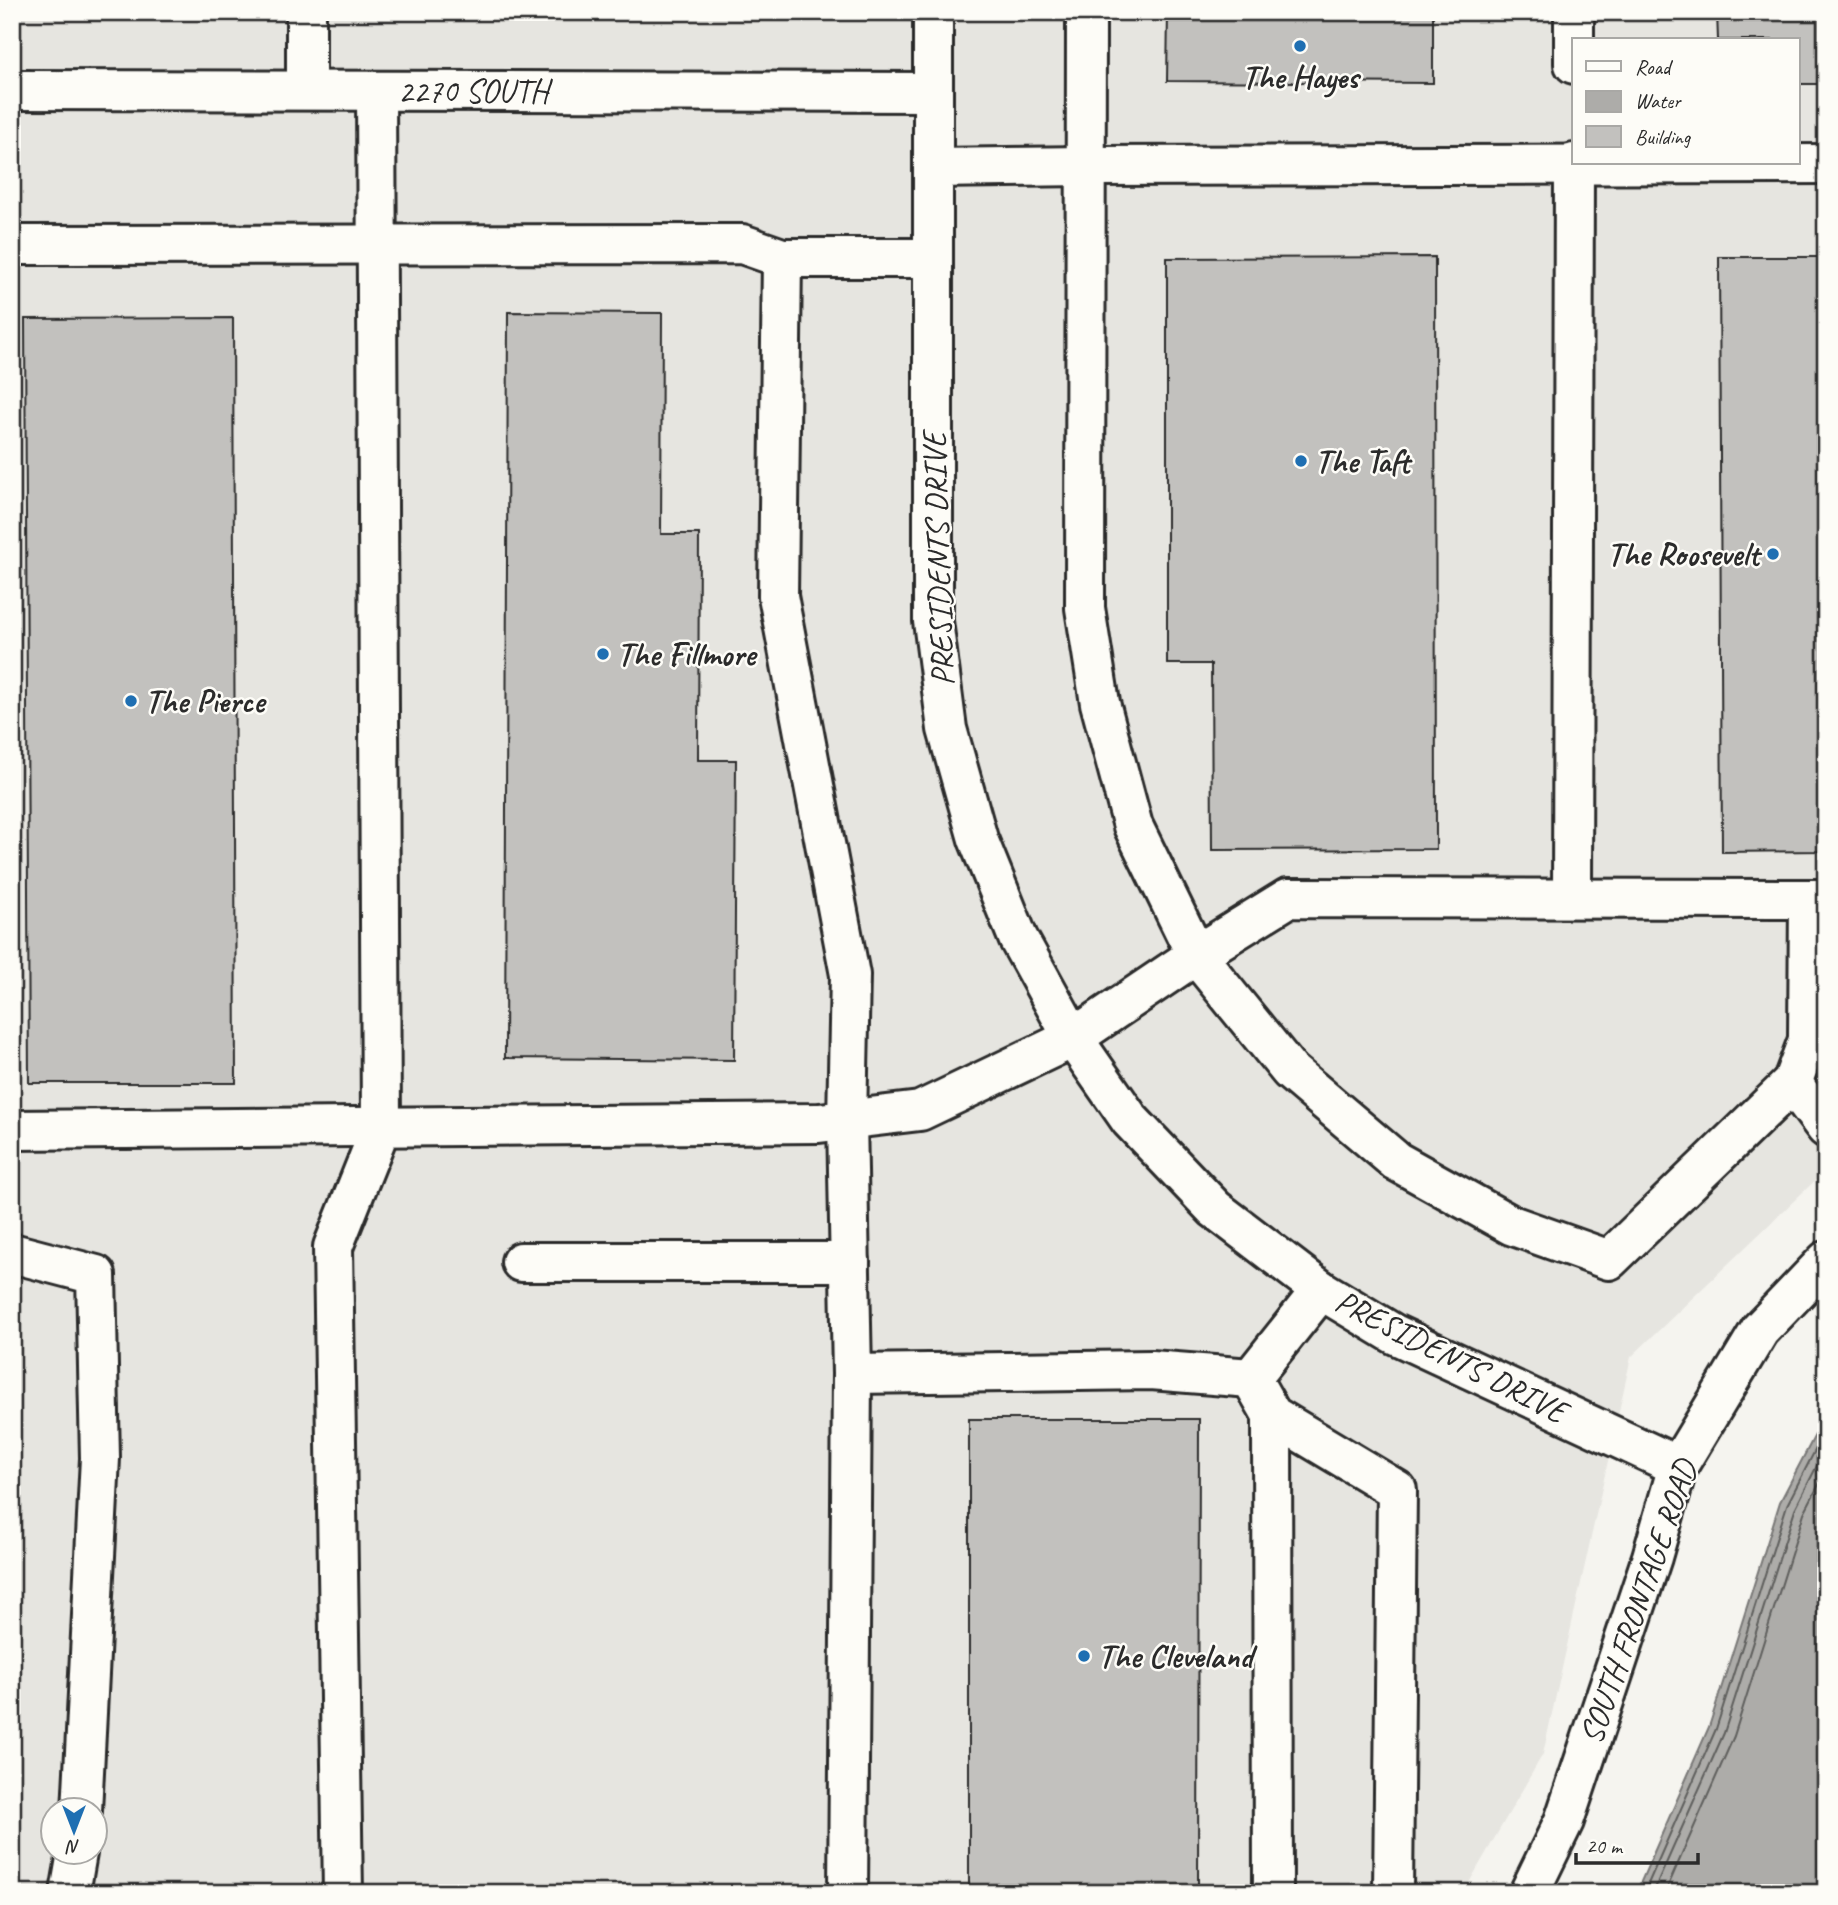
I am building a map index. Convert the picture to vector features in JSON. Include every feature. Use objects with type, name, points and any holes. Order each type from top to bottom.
[{"type":"street","points":[[306,12],[306,90]]},
{"type":"street","name":"PRESIDENTS DRIVE","points":[[933,12],[933,621],[947,729],[978,839],[1018,938],[1073,1038],[1130,1120],[1215,1209],[1321,1290],[1394,1334],[1678,1466]]},
{"type":"street","points":[[12,1130],[819,1123],[920,1111],[1073,1038],[1196,955],[1288,898],[1818,899],[1808,1040],[1792,1083],[1609,1260],[1511,1225],[1395,1161],[1290,1071],[1196,955],[1133,825],[1100,704],[1085,608],[1086,12]]},
{"type":"street","points":[[1574,12],[1574,38]]},
{"type":"street","name":"2270 SOUTH","points":[[12,90],[933,92]]},
{"type":"street","points":[[343,1893],[334,1247],[382,1127],[376,91]]},
{"type":"street","points":[[1572,898],[1574,164]]},
{"type":"street","points":[[933,168],[1826,164]]},
{"type":"street","points":[[12,245],[742,244],[782,258],[932,258]]},
{"type":"street","points":[[782,258],[778,596],[850,975],[848,1120],[852,1374],[848,1893]]},
{"type":"street","points":[[1792,1083],[1826,1128]]},
{"type":"street","points":[[12,1253],[96,1275],[100,1458],[83,1797]]},
{"type":"street","name":"SOUTH FRONTAGE ROAD","points":[[1529,1893],[1564,1821],[1652,1557],[1678,1466],[1760,1330],[1826,1261]]},
{"type":"street","points":[[521,1262],[850,1262]]},
{"type":"street","points":[[1251,1378],[1321,1290]]},
{"type":"street","points":[[852,1374],[1151,1370],[1251,1378]]},
{"type":"street","points":[[1251,1378],[1272,1415],[1273,1893]]},
{"type":"street","points":[[1272,1415],[1397,1490],[1393,1893]]},
{"type":"street","points":[[71,1893],[75,1867]]},
{"type":"shaded area","points":[[12,12],[1826,12],[1826,1170],[1631,1357],[1543,1754],[1463,1893],[12,1893]]},
{"type":"water","points":[[1826,1414],[1826,1893],[1636,1893],[1709,1727],[1780,1502]]},
{"type":"building","name":"The Hayes","points":[[1168,12],[1433,12],[1433,83],[1167,81]]},
{"type":"building","points":[[1717,12],[1826,12],[1826,84],[1800,84],[1800,38],[1718,38]]},
{"type":"building","name":"The Taft","points":[[1435,257],[1436,849],[1212,850],[1211,664],[1167,664],[1167,258]]},
{"type":"building","name":"The Roosevelt","points":[[1719,257],[1826,257],[1826,851],[1722,852]]},
{"type":"building","name":"The Fillmore","points":[[508,312],[662,313],[661,534],[699,534],[698,760],[736,760],[734,1060],[505,1058]]},
{"type":"building","name":"The Pierce","points":[[233,318],[236,1083],[29,1083],[25,319]]},
{"type":"building","name":"The Cleveland","points":[[969,1419],[1199,1419],[1198,1893],[969,1893]]},
{"type":"place","name":"The Hayes","points":[[1300,46]]},
{"type":"place","name":"The Taft","points":[[1301,461]]},
{"type":"place","name":"The Roosevelt","points":[[1773,554]]},
{"type":"place","name":"The Fillmore","points":[[603,654]]},
{"type":"place","name":"The Pierce","points":[[131,701]]},
{"type":"place","name":"The Cleveland","points":[[1084,1656]]}]
